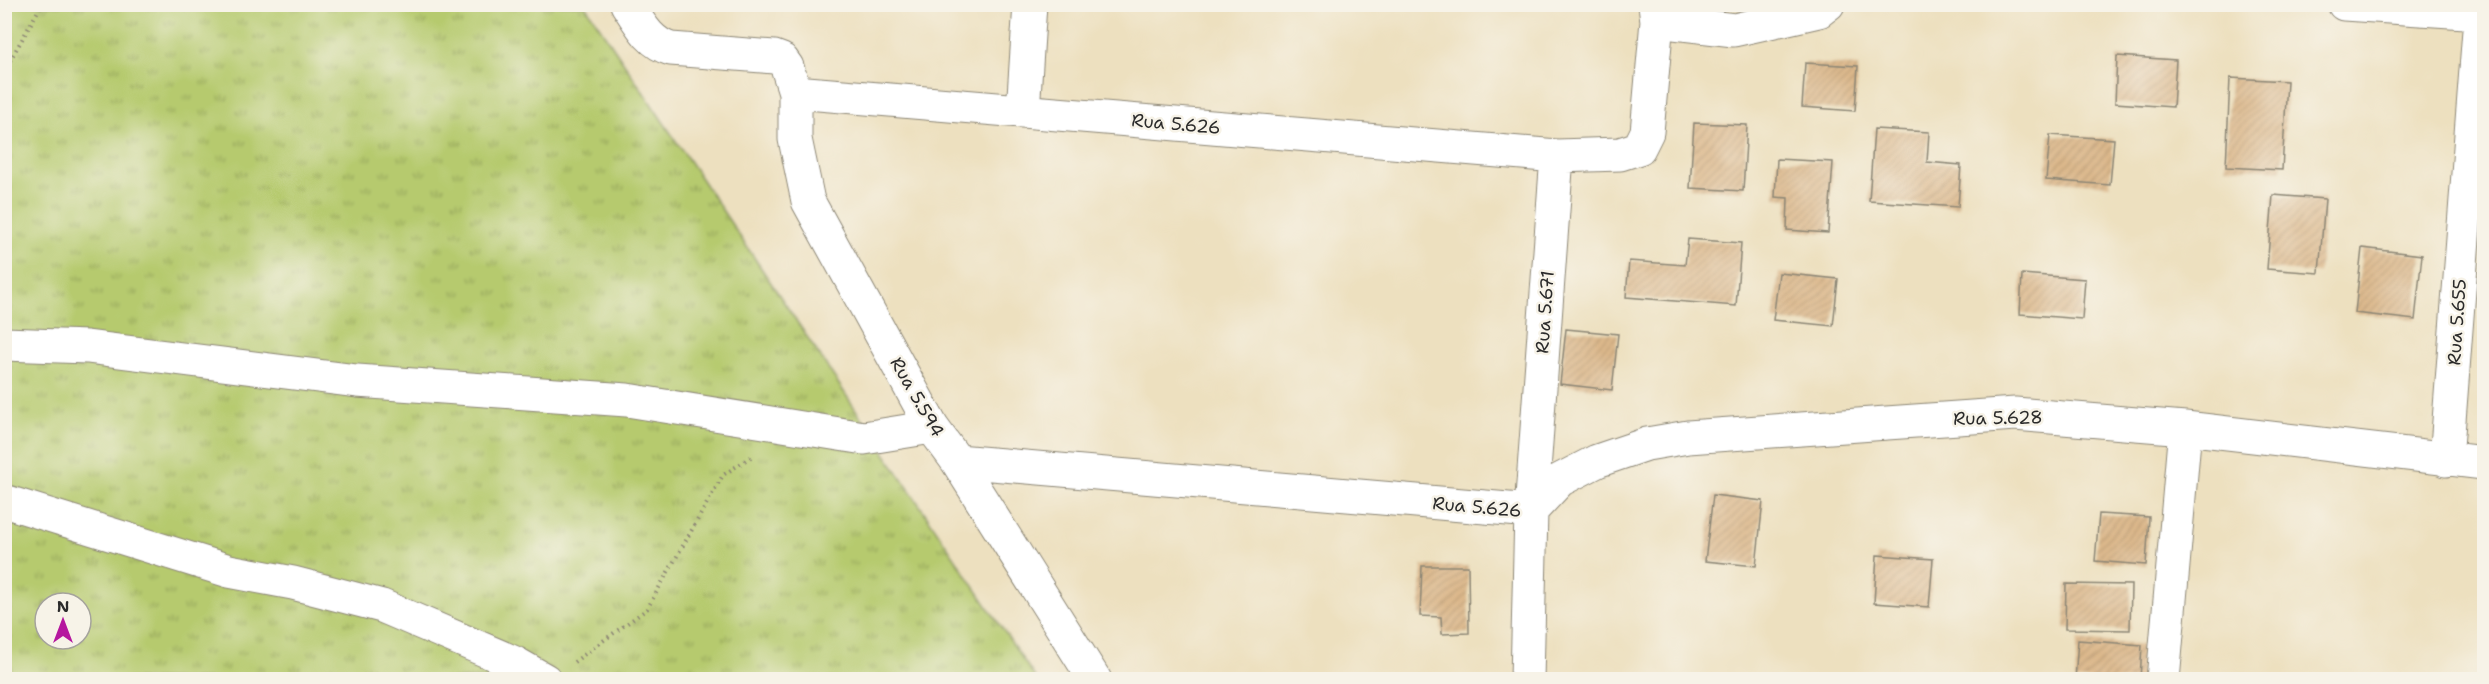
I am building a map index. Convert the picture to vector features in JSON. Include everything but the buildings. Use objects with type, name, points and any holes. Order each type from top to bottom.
[{"type":"street","name":"Rua 5.594","points":[[627,4],[650,37],[659,45],[671,49],[774,57],[782,60],[787,67],[795,92],[795,139],[808,201],[932,427],[957,461],[1095,680]]},
{"type":"street","points":[[1023,111],[1030,4]]},
{"type":"street","points":[[1557,156],[1620,154],[1639,148],[1647,132],[1656,13],[1734,30],[1819,11],[1828,4]]},
{"type":"street","points":[[2344,4],[2481,9]]},
{"type":"street","name":"Rua 5.655","points":[[2446,459],[2481,9]]},
{"type":"street","name":"Rua 5.626","points":[[795,92],[1557,156]]},
{"type":"street","name":"Rua 5.671","points":[[1527,680],[1531,511],[1557,156]]},
{"type":"street","points":[[4,344],[87,347],[357,381],[627,400],[864,438],[932,427]]},
{"type":"street","name":"Rua 5.628","points":[[1531,511],[1560,480],[1597,461],[1647,444],[1688,437],[2016,414],[2185,428],[2484,463]]},
{"type":"street","points":[[2163,680],[2185,428]]},
{"type":"street","name":"Rua 5.626","points":[[957,461],[1531,511]]},
{"type":"street","points":[[4,501],[229,571],[293,583],[382,606],[515,663],[557,672]]},
{"type":"path","points":[[4,71],[42,4]]},
{"type":"path","points":[[557,672],[647,609],[723,475],[797,428]]},
{"type":"green space","points":[[4,5],[585,5],[1036,679],[5,679]]}]
